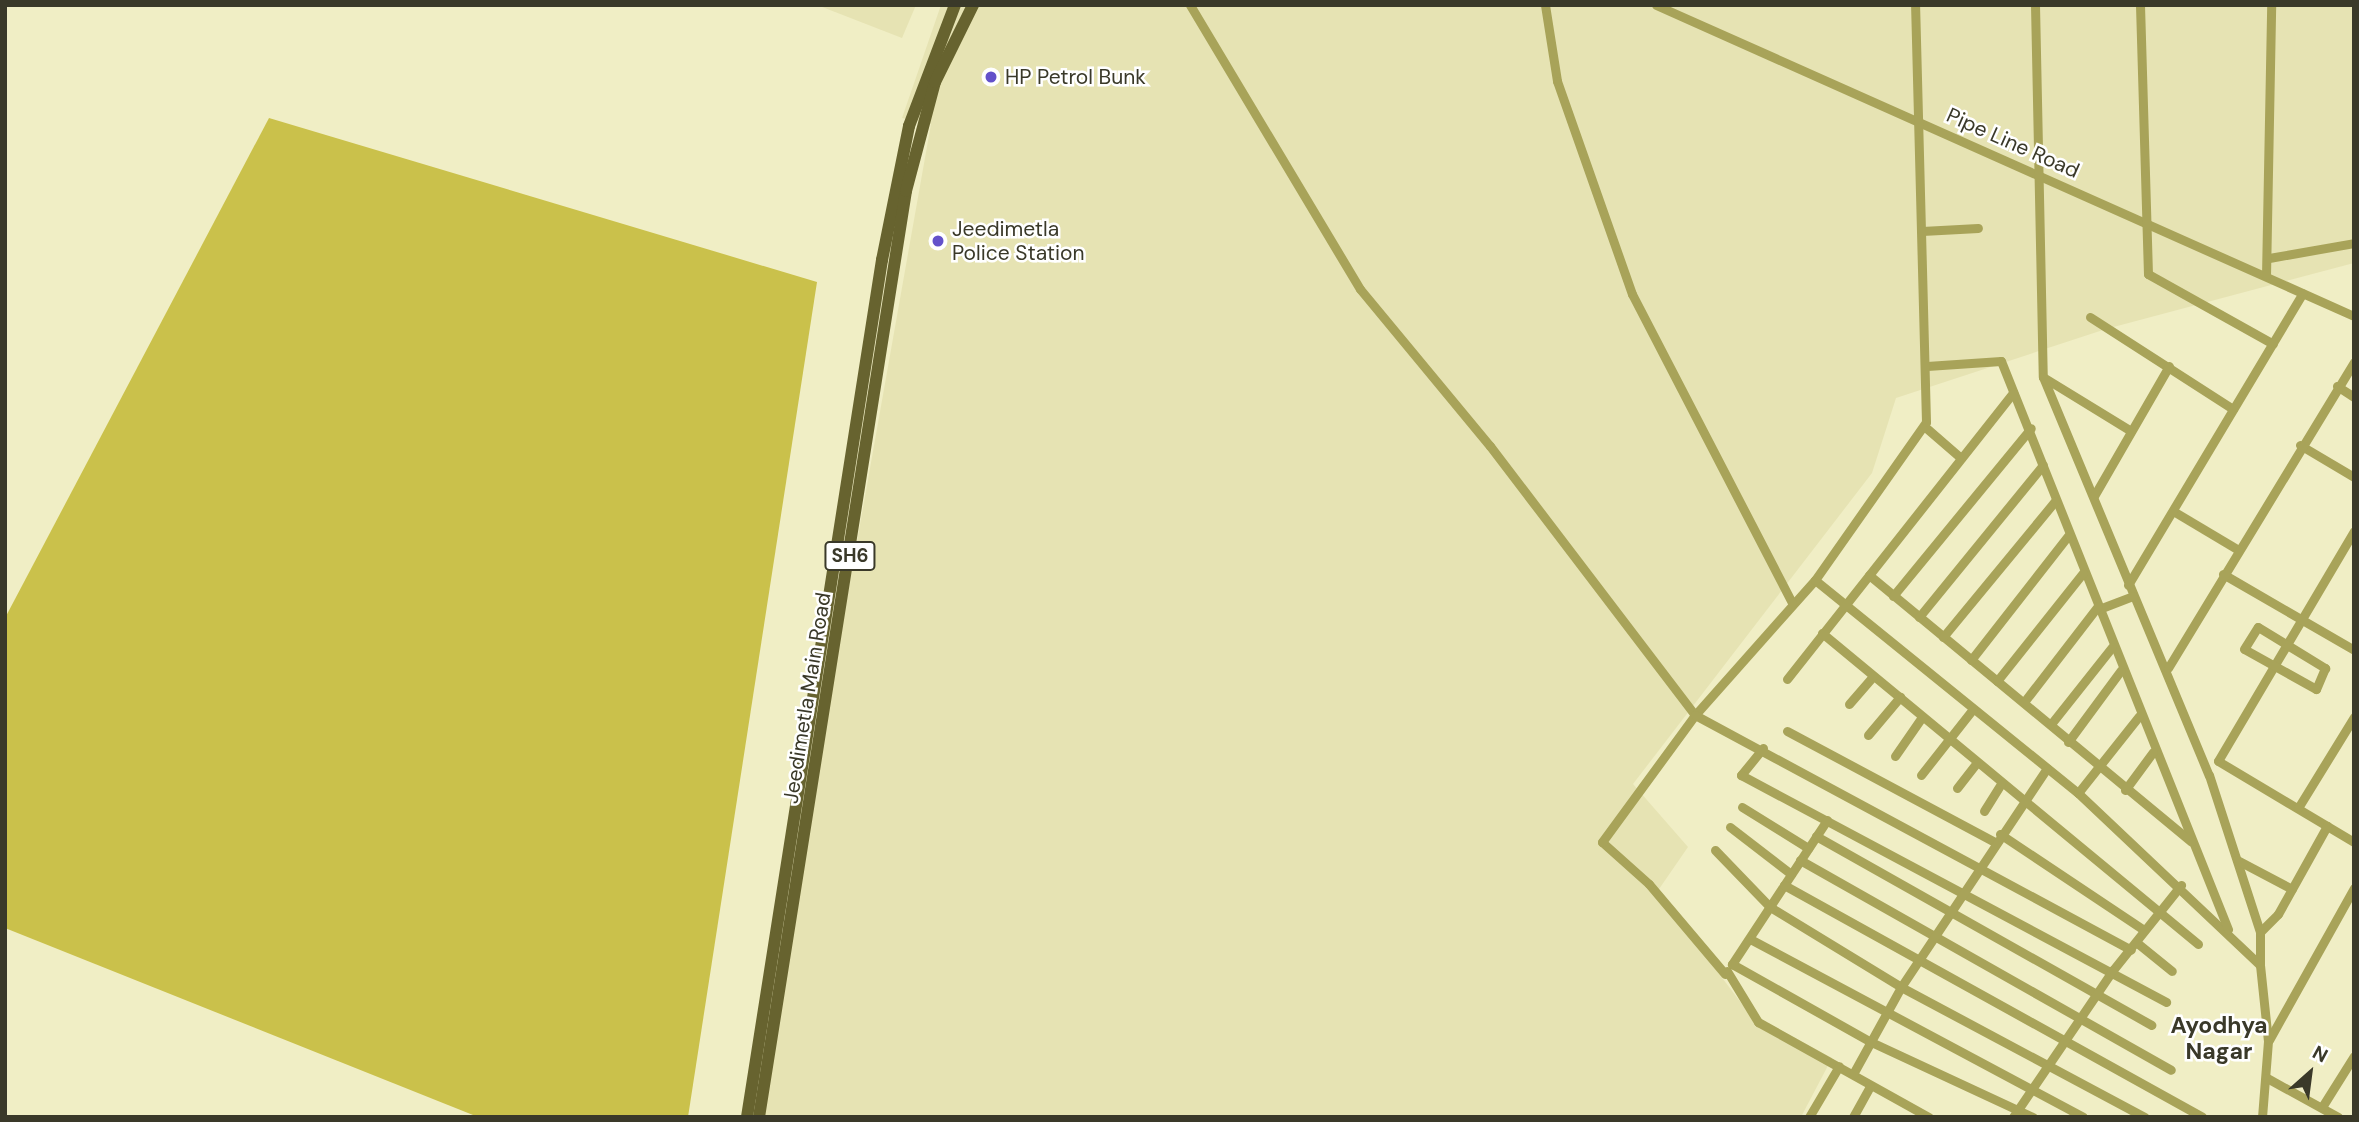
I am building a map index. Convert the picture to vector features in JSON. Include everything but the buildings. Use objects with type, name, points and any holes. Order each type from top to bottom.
[{"type":"main road","name":"Jeedimetla Main Road","points":[[759,1117],[909,126],[955,5]]},
{"type":"main road","points":[[954,37],[966,5]]},
{"type":"main road","name":"Jeedimetla Main Road","points":[[747,1117],[888,262],[919,131],[954,37],[973,5]]},
{"type":"street","points":[[1191,5],[1360,289],[1490,446],[1695,715],[1763,748],[1980,867],[2133,946],[2172,971]]},
{"type":"street","points":[[1545,5],[1557,81],[1632,294],[1792,603]]},
{"type":"street","name":"Pipe Line Road","points":[[1656,5],[1916,118],[2354,316]]},
{"type":"street","points":[[1915,5],[1916,118],[1927,366],[1924,426],[1815,580],[1695,715],[1602,842],[1649,884],[1725,974],[1758,1022],[1853,1074],[1918,1115],[1929,1117]]},
{"type":"street","points":[[2035,5],[2036,174],[2043,377],[2094,496],[2128,585],[2168,668],[2209,775],[2260,932],[2260,965],[2268,1041],[2262,1117]]},
{"type":"street","points":[[2140,5],[2149,222],[2148,274],[2273,344]]},
{"type":"street","points":[[2266,276],[2269,258],[2271,5]]},
{"type":"street","points":[[1922,232],[1978,228]]},
{"type":"street","points":[[2269,258],[2354,243]]},
{"type":"street","points":[[2128,585],[2303,293]]},
{"type":"street","points":[[2090,317],[2233,410]]},
{"type":"street","points":[[1927,366],[2001,361],[2013,393],[2031,428],[2068,536],[2099,608],[2153,752],[2194,843],[2229,934]]},
{"type":"street","points":[[2168,668],[2300,445],[2354,362]]},
{"type":"street","points":[[2094,496],[2169,366]]},
{"type":"street","points":[[2043,377],[2131,431]]},
{"type":"street","points":[[2337,386],[2354,397]]},
{"type":"street","points":[[1787,679],[2013,393]]},
{"type":"street","points":[[1924,426],[1961,458]]},
{"type":"street","points":[[1893,596],[2031,428]]},
{"type":"street","points":[[2300,445],[2354,477]]},
{"type":"street","points":[[1919,617],[2043,465]]},
{"type":"street","points":[[1943,637],[2055,501]]},
{"type":"street","points":[[2173,510],[2237,549]]},
{"type":"street","points":[[2209,775],[2304,621],[2354,531]]},
{"type":"street","points":[[1971,660],[2068,536]]},
{"type":"street","points":[[1997,681],[2083,573]]},
{"type":"street","points":[[2222,574],[2354,650]]},
{"type":"street","points":[[1869,575],[2051,724],[2068,742],[2125,790],[2194,843]]},
{"type":"street","points":[[1815,580],[2078,793],[2181,885],[2260,965]]},
{"type":"street","points":[[2024,702],[2099,608],[2133,596]]},
{"type":"street","points":[[2258,627],[2288,646],[2325,668],[2316,689],[2275,668],[2243,646],[2258,627]]},
{"type":"street","points":[[1822,633],[1976,764],[2198,944]]},
{"type":"street","points":[[2051,724],[2112,647]]},
{"type":"street","points":[[2068,742],[2121,670]]},
{"type":"street","points":[[1849,704],[1873,676]]},
{"type":"street","points":[[1868,736],[1899,697]]},
{"type":"street","points":[[1921,775],[1973,709]]},
{"type":"street","points":[[2078,793],[2139,716]]},
{"type":"street","points":[[1895,756],[1922,717]]},
{"type":"street","points":[[2298,808],[2354,717]]},
{"type":"street","points":[[1787,731],[1998,838],[2144,930]]},
{"type":"street","points":[[1763,748],[1741,775],[2113,970],[2166,1002]]},
{"type":"street","points":[[2125,790],[2153,752]]},
{"type":"street","points":[[2218,761],[2354,842]]},
{"type":"street","points":[[1957,788],[1976,764]]},
{"type":"street","points":[[1853,1074],[1901,987],[1922,961],[1998,838],[2047,768]]},
{"type":"street","points":[[1984,811],[2001,784]]},
{"type":"street","points":[[1742,807],[1808,848]]},
{"type":"street","points":[[1725,974],[1752,940],[1770,907],[1827,820]]},
{"type":"street","points":[[2260,932],[2292,889],[2327,826]]},
{"type":"street","points":[[1730,827],[1791,874]]},
{"type":"street","points":[[1816,836],[1951,915],[2097,992],[2151,1025]]},
{"type":"street","points":[[1715,850],[1770,907],[1901,987],[2144,1117]]},
{"type":"street","points":[[1800,860],[1935,940],[2082,1018],[2171,1070]]},
{"type":"street","points":[[2237,860],[2292,889]]},
{"type":"street","points":[[2015,1113],[2067,1042],[2113,970],[2157,911],[2181,885]]},
{"type":"street","points":[[1784,886],[2202,1117]]},
{"type":"street","points":[[2268,1041],[2354,888]]},
{"type":"street","points":[[1752,940],[2083,1117]]},
{"type":"street","points":[[1732,964],[1869,1041],[2015,1113],[2033,1117]]},
{"type":"street","points":[[2322,1107],[2354,1056]]},
{"type":"street","points":[[1808,1117],[1839,1066]]},
{"type":"street","points":[[2267,1078],[2338,1117]]},
{"type":"street","points":[[1853,1117],[1870,1086]]},
{"type":"shaded area","points":[[817,5],[916,5],[902,38]]},
{"type":"shaded area","points":[[941,5],[2354,5],[2354,263],[2106,329],[1896,398],[1872,473],[1633,784],[1688,847],[1657,892],[1748,1012],[1832,1058],[1801,1117],[755,1117],[931,124],[902,118]]},
{"type":"shaded area","points":[[269,118],[817,282],[688,1117],[478,1117],[5,928],[5,618]]},
{"type":"place","name":"HP Petrol Bunk","points":[[991,77]]},
{"type":"place","name":"Jeedimetla Police Station","points":[[938,241]]},
{"type":"district","name":"Ayodhya Nagar","points":[[2219,1038]]}]
